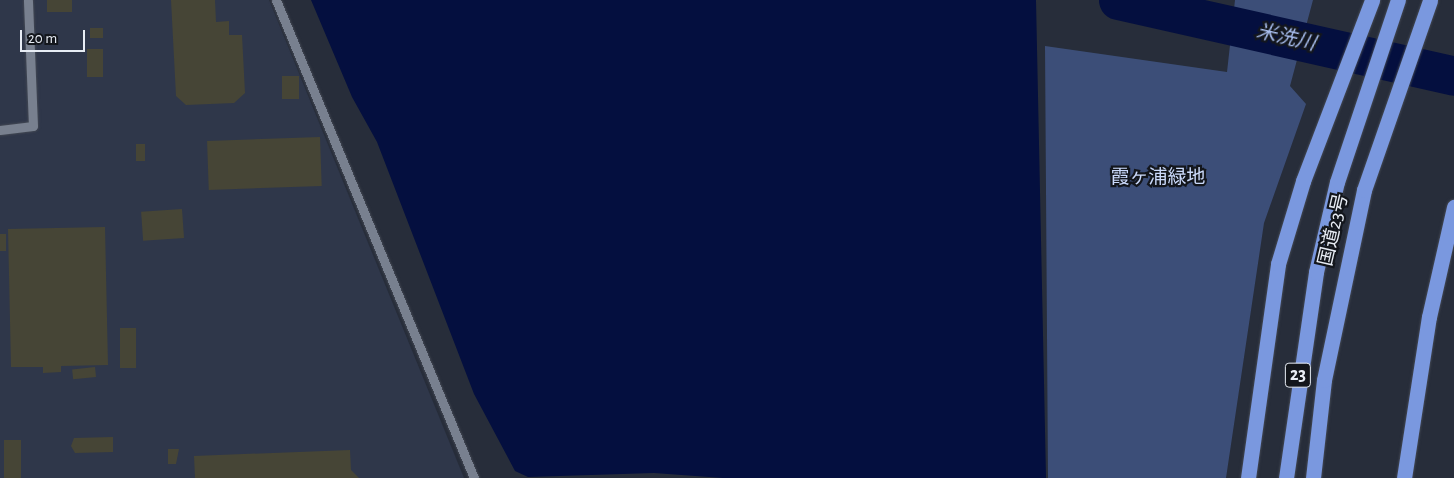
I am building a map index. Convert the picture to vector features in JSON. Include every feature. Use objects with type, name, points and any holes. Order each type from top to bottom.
[{"type":"highway","name":"国道23号","points":[[1286,478],[1316,272],[1363,97],[1398,0]]},
{"type":"highway","name":"国道23号","points":[[1313,478],[1344,273],[1364,190],[1393,101],[1430,0]]},
{"type":"highway","points":[[1248,478],[1278,264],[1337,93],[1370,6]]},
{"type":"highway","points":[[1404,478],[1429,317],[1454,206]]},
{"type":"lane","points":[[0,130],[33,126],[28,0]]},
{"type":"lane","points":[[276,0],[474,478]]},
{"type":"shaded area","points":[[0,0],[269,0],[464,478],[0,478]]},
{"type":"shaded area","points":[[311,0],[1036,0],[1046,478],[723,478],[654,473],[528,477],[515,471],[474,394],[377,142],[352,97]]},
{"type":"green space","name":"霞ヶ浦緑地","points":[[1235,0],[1313,0],[1290,86],[1306,104],[1264,223],[1226,478],[1048,478],[1045,46],[1227,72]]},
{"type":"building","points":[[47,0],[72,0],[72,12],[47,12]]},
{"type":"building","points":[[171,0],[215,0],[216,22],[229,21],[229,35],[242,35],[245,93],[234,103],[186,105],[176,96]]},
{"type":"building","points":[[90,28],[103,28],[103,38],[90,38]]},
{"type":"building","points":[[87,49],[103,49],[103,77],[87,77]]},
{"type":"building","points":[[282,76],[299,76],[299,99],[282,99]]},
{"type":"building","points":[[320,137],[322,186],[209,190],[207,141]]},
{"type":"building","points":[[136,144],[145,144],[145,161],[136,161]]},
{"type":"building","points":[[182,209],[184,238],[143,241],[141,212]]},
{"type":"building","points":[[105,227],[108,365],[61,366],[61,372],[43,373],[43,367],[11,367],[8,229]]},
{"type":"building","points":[[0,234],[6,234],[6,251],[0,251]]},
{"type":"building","points":[[120,328],[136,328],[136,368],[120,368]]},
{"type":"building","points":[[95,367],[96,377],[73,379],[72,369]]},
{"type":"building","points":[[113,437],[113,452],[75,453],[71,446],[74,438]]},
{"type":"building","points":[[4,440],[21,440],[21,478],[4,478]]},
{"type":"building","points":[[168,449],[179,449],[176,464],[168,464]]},
{"type":"building","points":[[350,450],[351,470],[359,478],[195,478],[194,456]]},
{"type":"waterway","name":"米洗川","points":[[1118,0],[1454,76]]}]
